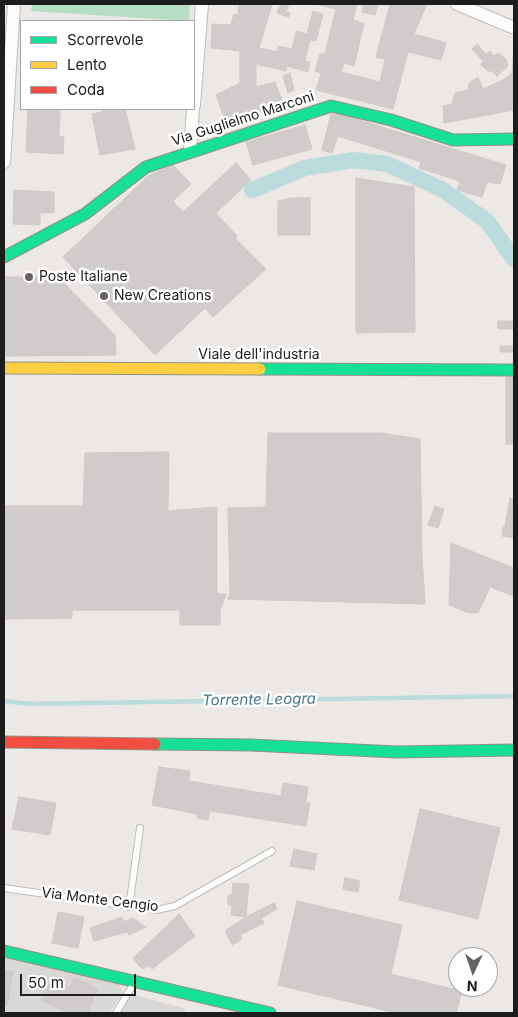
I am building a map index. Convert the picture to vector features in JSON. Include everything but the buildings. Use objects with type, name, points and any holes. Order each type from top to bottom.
[{"type":"street","points":[[4,162],[14,4]]},
{"type":"street","points":[[195,92],[202,4]]},
{"type":"street","points":[[457,4],[512,27]]},
{"type":"street","name":"Via Guglielmo Marconi","points":[[4,257],[86,214],[146,167],[331,106],[391,120],[453,140],[514,139]]},
{"type":"street","points":[[190,152],[194,110]]},
{"type":"street","name":"Viale dell'industria","points":[[4,368],[514,370]]},
{"type":"street","points":[[4,742],[250,745],[397,752],[514,750]]},
{"type":"street","points":[[4,951],[134,983],[222,1008],[270,1013]]},
{"type":"lane","points":[[130,907],[140,828]]},
{"type":"lane","name":"Via Monte Cengio","points":[[4,888],[156,910],[175,906],[272,851]]},
{"type":"lane","points":[[116,1013],[134,983]]},
{"type":"shaded area","points":[[4,956],[118,982],[123,992],[109,1013],[4,1013]]},
{"type":"shaded area","points":[[130,994],[183,1008],[187,1013],[118,1013]]},
{"type":"green space","points":[[32,4],[190,4],[189,20],[31,11]]},
{"type":"waterway","points":[[252,190],[305,168],[353,160],[387,164],[443,190],[487,221],[514,259]]},
{"type":"waterway","name":"Torrente Leogra","points":[[4,701],[30,704],[514,696]]},
{"type":"traffic: fast","points":[[4,257],[85,214],[146,167],[331,106],[391,120],[453,140],[514,139]]},
{"type":"traffic: fast","points":[[260,369],[514,370]]},
{"type":"traffic: fast","points":[[155,744],[250,745],[397,752],[514,750]]},
{"type":"traffic: fast","points":[[4,951],[270,1013]]},
{"type":"traffic: slow","points":[[4,368],[260,369]]},
{"type":"traffic: jam","points":[[4,742],[155,744]]},
{"type":"place","name":"Poste Italiane","points":[[29,277]]},
{"type":"place","name":"New Creations","points":[[104,296]]}]
